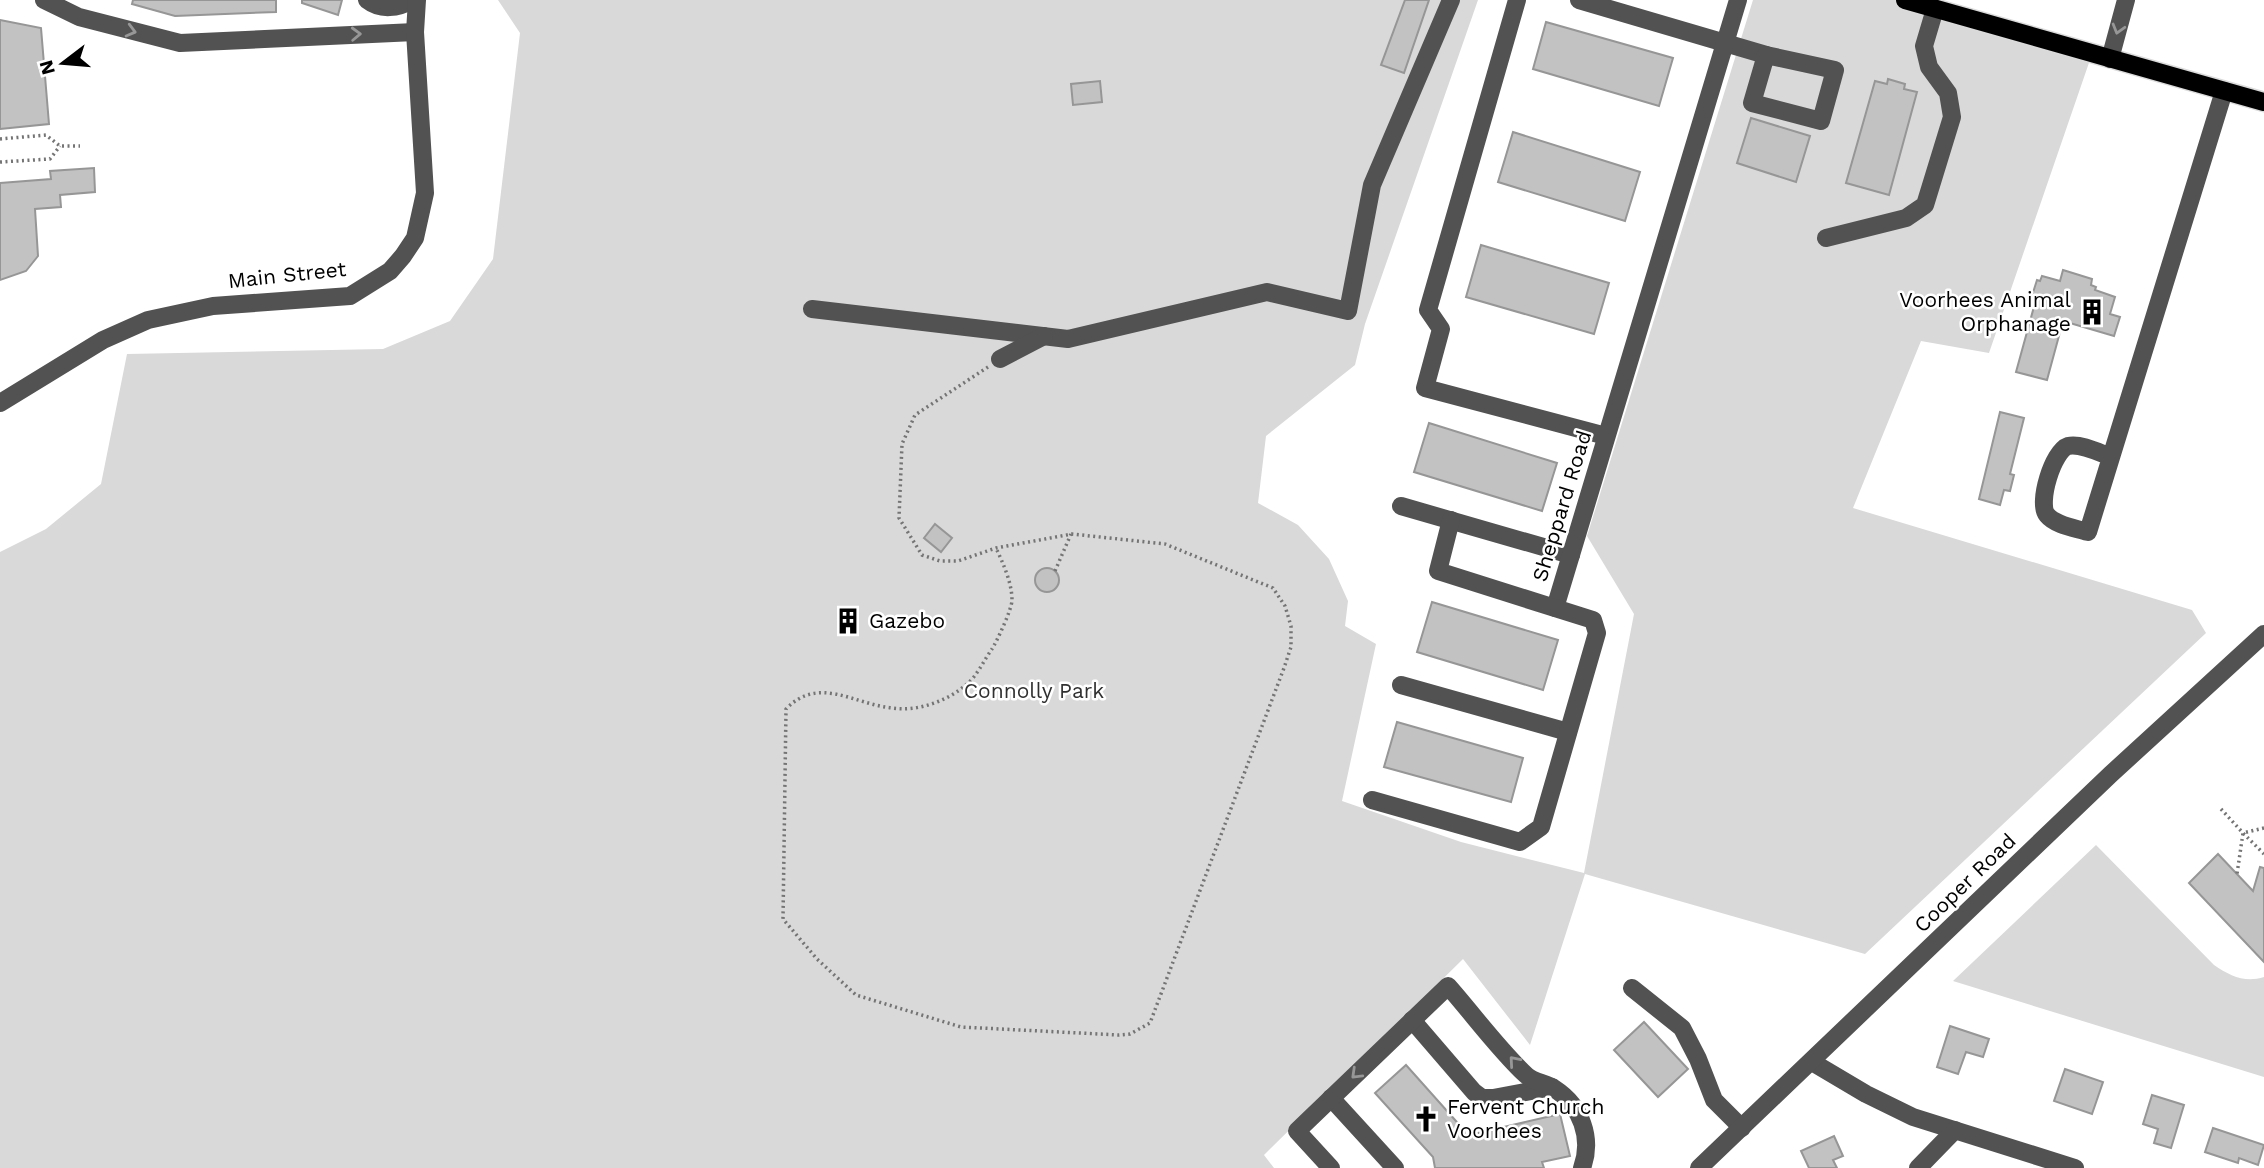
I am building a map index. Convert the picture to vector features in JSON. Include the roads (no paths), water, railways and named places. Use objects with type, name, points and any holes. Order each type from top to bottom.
[{"type":"main road","points":[[1905,0],[2264,102]]},
{"type":"street","points":[[44,0],[79,17],[180,43],[415,32]]},
{"type":"street","name":"Main Street","points":[[0,403],[103,340],[148,320],[213,306],[349,296],[390,271],[403,257],[415,238],[425,193],[415,0],[401,6],[384,7],[367,0]]},
{"type":"street","points":[[813,309],[1068,339],[1267,292],[1348,310],[1372,185],[1451,0]]},
{"type":"street","points":[[1517,0],[1428,310],[1441,329],[1425,388],[1606,436]]},
{"type":"street","points":[[1579,0],[1766,55],[1835,70],[1821,121],[1752,103],[1766,55]]},
{"type":"street","name":"Sheppard Road","points":[[1372,800],[1520,842],[1541,827],[1597,633],[1593,620],[1555,608],[1738,0]]},
{"type":"street","points":[[2110,58],[2126,0]]},
{"type":"street","points":[[1826,238],[1906,219],[1925,205],[1952,117],[1948,93],[1928,67],[1924,46],[1935,9]]},
{"type":"street","points":[[2112,457],[2075,446],[2060,451],[2043,500],[2044,510],[2050,519],[2088,532],[2112,457],[2224,91]]},
{"type":"street","points":[[1000,359],[1044,336]]},
{"type":"street","points":[[1401,506],[1571,555]]},
{"type":"street","points":[[1451,520],[1438,571],[1555,608]]},
{"type":"street","name":"Cooper Road","points":[[1699,1168],[2111,774],[2264,634]]},
{"type":"street","points":[[1401,685],[1568,732]]},
{"type":"street","points":[[1331,1168],[1297,1131],[1448,986],[1528,1077],[1552,1087],[1569,1100],[1580,1117],[1587,1137],[1586,1158],[1582,1168]]},
{"type":"street","points":[[1632,988],[1682,1028],[1714,1100],[1742,1128]]},
{"type":"street","points":[[1412,1020],[1482,1098],[1552,1087]]},
{"type":"street","points":[[1812,1062],[1866,1094],[1913,1117],[2075,1168]]},
{"type":"street","points":[[1331,1098],[1395,1168]]},
{"type":"street","points":[[1918,1168],[1955,1130]]},
{"type":"place","name":"Voorhees Animal Orphanage","points":[[2092,312]]},
{"type":"place","name":"Gazebo","points":[[848,621]]},
{"type":"place","name":"Fervent Church Voorhees","points":[[1426,1119]]},
{"type":"park label","name":"Connolly Park","points":[[1034,691]]}]
